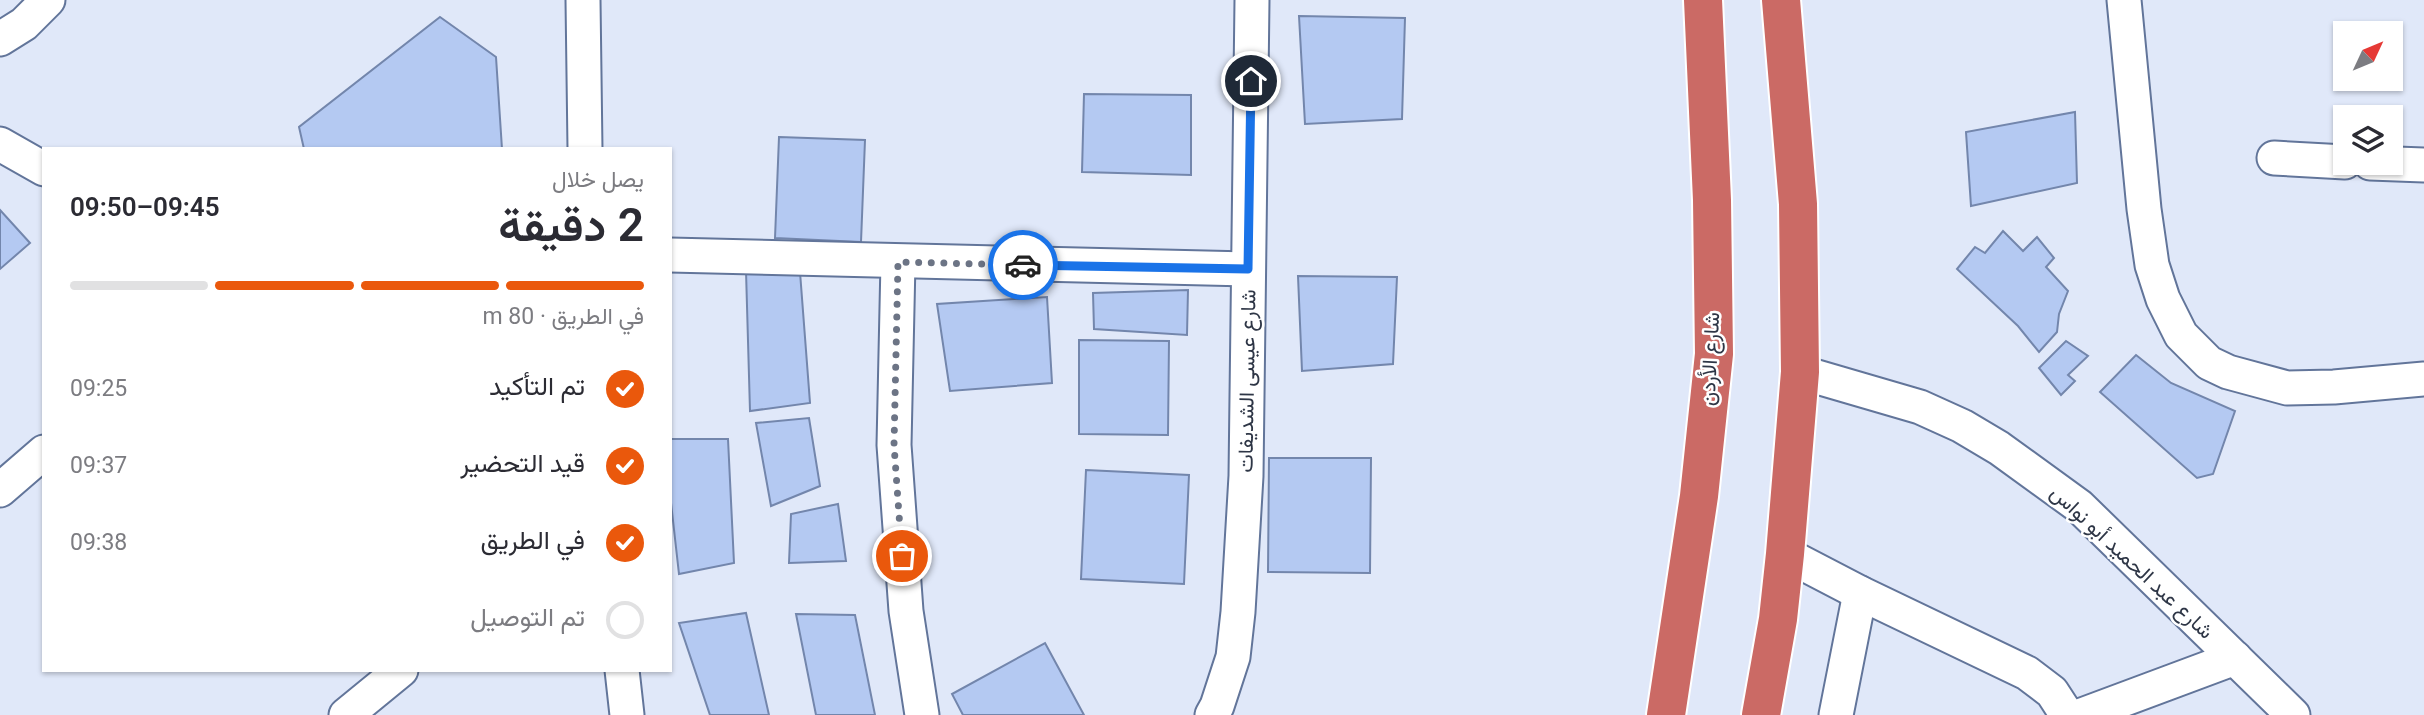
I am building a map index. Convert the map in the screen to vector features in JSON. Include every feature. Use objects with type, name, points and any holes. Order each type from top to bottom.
[{"type":"highway","name":"شارع الأردن","points":[[1666,715],[1699,496],[1714,354],[1712,200],[1703,0]]},
{"type":"highway","points":[[1761,715],[1786,554],[1800,372],[1798,204],[1781,0]]},
{"type":"street","points":[[0,39],[24,24],[48,0]]},
{"type":"street","points":[[583,0],[585,147]]},
{"type":"street","name":"شارع عيسى الشديفات","points":[[1212,715],[1233,657],[1246,476],[1252,0]]},
{"type":"street","points":[[2124,0],[2152,265],[2163,299],[2181,335],[2208,363],[2228,372],[2287,387],[2334,387],[2424,379]]},
{"type":"street","points":[[0,145],[42,168]]},
{"type":"street","points":[[2274,158],[2333,161]]},
{"type":"street","points":[[2403,164],[2424,165]]},
{"type":"street","points":[[672,255],[1248,269]]},
{"type":"street","points":[[898,262],[894,445],[906,611],[922,715]]},
{"type":"street","name":"شارع عبد الحميد أبو نواس","points":[[1800,372],[1920,407],[1962,426],[1999,448],[2079,506],[2293,715]]},
{"type":"street","points":[[0,490],[42,454]]},
{"type":"street","points":[[1786,554],[1860,593],[2027,673],[2052,692],[2067,715]]},
{"type":"street","points":[[1836,715],[1860,593]]},
{"type":"street","points":[[2082,715],[2235,658]]},
{"type":"street","points":[[346,715],[399,672]]},
{"type":"street","points":[[622,672],[627,715]]},
{"type":"building","points":[[1299,16],[1405,18],[1402,119],[1305,124]]},
{"type":"building","points":[[440,17],[496,57],[502,147],[304,147],[299,127]]},
{"type":"building","points":[[1084,94],[1191,95],[1191,175],[1082,172]]},
{"type":"building","points":[[2075,112],[2077,183],[1971,206],[1966,132]]},
{"type":"building","points":[[779,137],[865,140],[861,242],[775,238]]},
{"type":"building","points":[[0,210],[30,243],[0,269]]},
{"type":"building","points":[[2003,231],[2023,251],[2037,237],[2054,258],[2046,267],[2068,291],[2059,314],[2057,332],[2039,352],[2018,326],[1957,269],[1975,247],[1985,253]]},
{"type":"building","points":[[746,271],[800,272],[810,403],[750,411]]},
{"type":"building","points":[[1298,276],[1397,277],[1393,364],[1302,371]]},
{"type":"building","points":[[1188,290],[1187,335],[1094,329],[1093,293]]},
{"type":"building","points":[[1047,297],[1052,383],[950,391],[937,304]]},
{"type":"building","points":[[1079,340],[1169,341],[1168,435],[1079,434]]},
{"type":"building","points":[[2066,341],[2088,356],[2068,375],[2075,381],[2061,395],[2039,368]]},
{"type":"building","points":[[2136,355],[2171,383],[2235,411],[2213,474],[2197,478],[2100,392]]},
{"type":"building","points":[[809,418],[820,486],[771,506],[756,423]]},
{"type":"building","points":[[672,439],[728,439],[734,563],[679,574],[672,512]]},
{"type":"building","points":[[1269,458],[1371,458],[1370,573],[1268,572]]},
{"type":"building","points":[[1086,470],[1189,475],[1184,584],[1081,579]]},
{"type":"building","points":[[838,504],[846,561],[789,563],[791,514]]},
{"type":"building","points":[[746,613],[769,715],[710,715],[679,623]]},
{"type":"building","points":[[796,614],[855,615],[875,715],[816,715]]},
{"type":"building","points":[[1045,643],[1084,715],[963,715],[952,694]]},
{"type":"way so far","points":[[902,556],[894,445],[898,262],[1023,265]]},
{"type":"route","points":[[1023,265],[1248,269],[1251,81]]}]
